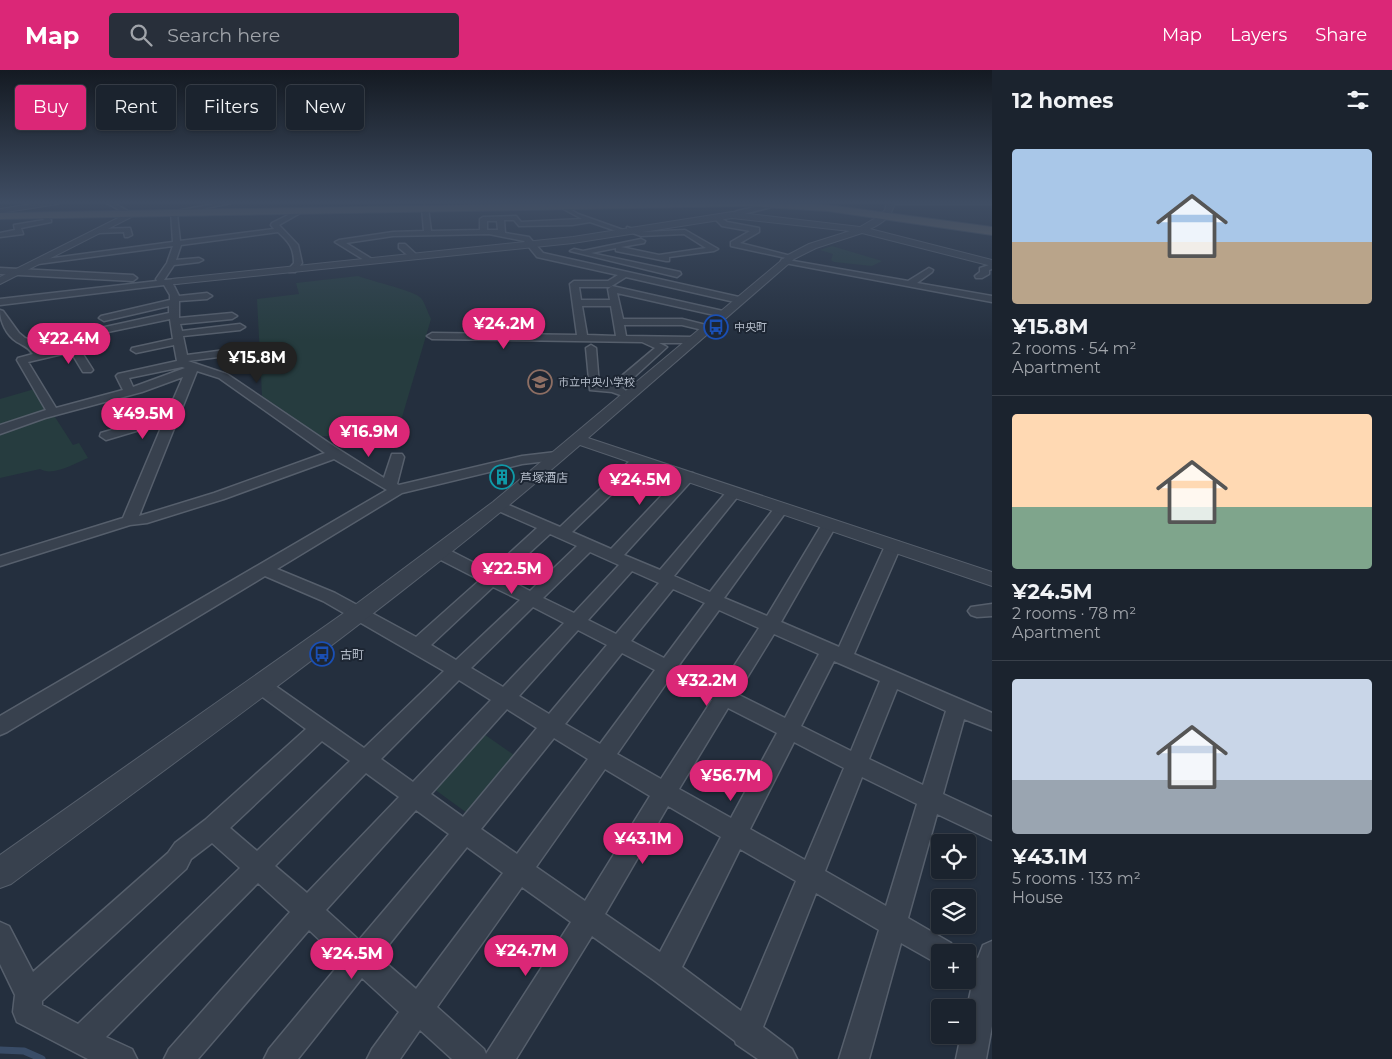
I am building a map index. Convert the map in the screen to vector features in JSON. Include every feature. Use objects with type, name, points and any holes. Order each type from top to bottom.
[{"type":"street","points":[[0,281],[65,248]]},
{"type":"street","points":[[38,262],[174,248]]},
{"type":"street","points":[[129,521],[172,417],[186,364],[175,318],[174,295],[168,281],[176,248]]},
{"type":"street","points":[[292,270],[298,263],[295,248]]},
{"type":"street","points":[[348,248],[369,261]]},
{"type":"street","points":[[405,248],[414,256]]},
{"type":"street","points":[[1,303],[168,281],[292,270],[491,248]]},
{"type":"street","points":[[535,248],[540,256],[739,300]]},
{"type":"street","points":[[539,252],[599,248]]},
{"type":"street","points":[[615,248],[664,257],[714,249],[713,248]]},
{"type":"street","points":[[656,248],[664,257],[682,270],[664,283]]},
{"type":"street","points":[[684,248],[691,253]]},
{"type":"street","points":[[749,248],[788,259],[881,279],[992,299]]},
{"type":"street","points":[[699,334],[666,312],[611,287],[574,284],[587,342],[594,388],[621,392],[699,334],[788,259],[810,248]]},
{"type":"street","points":[[929,248],[992,265]]},
{"type":"street","points":[[574,251],[677,274]]},
{"type":"street","points":[[171,263],[199,260]]},
{"type":"street","points":[[980,276],[986,272],[983,270],[992,265]]},
{"type":"street","points":[[881,279],[885,268]]},
{"type":"street","points":[[910,284],[929,270]]},
{"type":"street","points":[[0,272],[168,281]]},
{"type":"street","points":[[611,287],[624,274]]},
{"type":"street","points":[[955,292],[966,283]]},
{"type":"street","points":[[432,336],[587,342],[624,349],[633,344],[619,322],[611,287]]},
{"type":"street","points":[[104,318],[127,314],[174,301],[207,296]]},
{"type":"street","points":[[577,303],[615,303]]},
{"type":"street","points":[[619,322],[666,312],[723,314]]},
{"type":"street","points":[[0,313],[15,335],[21,340],[30,343],[39,355]]},
{"type":"street","points":[[87,370],[74,348],[76,340],[100,331],[175,318],[232,313],[236,327],[179,338],[136,350]]},
{"type":"street","points":[[630,339],[699,334]]},
{"type":"street","points":[[0,873],[359,613],[499,506],[576,439],[662,347],[630,339]]},
{"type":"street","points":[[53,412],[22,360],[74,348]]},
{"type":"street","points":[[128,392],[121,375],[256,349]]},
{"type":"street","points":[[0,430],[21,421],[128,392],[174,377],[186,364]]},
{"type":"street","points":[[186,364],[220,374],[335,454],[393,488]]},
{"type":"street","points":[[106,436],[172,417]]},
{"type":"street","points":[[576,439],[992,579]]},
{"type":"street","points":[[0,561],[129,521],[142,520],[219,496],[335,454]]},
{"type":"street","points":[[0,726],[393,488],[522,460],[556,456]]},
{"type":"street","points":[[393,488],[397,457]]},
{"type":"street","points":[[418,646],[491,579],[555,530],[639,460]]},
{"type":"street","points":[[179,1059],[308,911],[413,795],[576,621],[688,476]]},
{"type":"street","points":[[279,1059],[552,727],[734,492]]},
{"type":"street","points":[[499,506],[992,722]]},
{"type":"street","points":[[382,1059],[603,757],[781,509]]},
{"type":"street","points":[[499,1059],[589,918],[664,791],[771,624],[829,524]]},
{"type":"street","points":[[81,1041],[458,669],[588,545]]},
{"type":"street","points":[[665,972],[789,730],[837,653],[893,546]]},
{"type":"street","points":[[439,552],[789,730],[992,829]]},
{"type":"street","points":[[264,567],[271,574],[329,597],[418,646],[603,757],[931,946]]},
{"type":"street","points":[[746,1034],[892,677]]},
{"type":"street","points":[[260,685],[665,972],[782,1059]]},
{"type":"street","points":[[854,1059],[958,706]]},
{"type":"street","points":[[29,994],[177,861],[183,851],[213,828],[320,729]]},
{"type":"street","points":[[213,828],[257,869],[308,911],[360,960],[474,1059]]},
{"type":"street","points":[[0,935],[29,994],[27,1012],[81,1041],[122,1059]]},
{"type":"street","points":[[971,1059],[985,971]]},
{"type":"green space","points":[[839,248],[882,261],[872,266],[834,262],[831,260],[833,254],[820,250]]},
{"type":"green space","points":[[358,276],[417,295],[421,298],[431,319],[400,424],[335,423],[329,436],[321,436],[262,396],[257,299],[299,294],[296,283]]},
{"type":"green space","points":[[38,388],[50,412],[0,429],[0,399]]},
{"type":"green space","points":[[42,417],[55,417],[73,445],[79,443],[88,458],[57,470],[45,471],[40,469],[0,478],[0,431]]},
{"type":"green space","points":[[481,732],[514,755],[467,813],[430,786]]},
{"type":"water","points":[[346,430],[389,431],[384,445],[340,444]]},
{"type":"waterway","points":[[0,1050],[24,1051],[42,1059]]},
{"type":"place","name":"中央町","points":[[716,327]]},
{"type":"place","name":"市立中央小学校","points":[[540,382]]},
{"type":"place","name":"芦塚酒店","points":[[502,477]]},
{"type":"place","name":"古町","points":[[322,654]]}]
